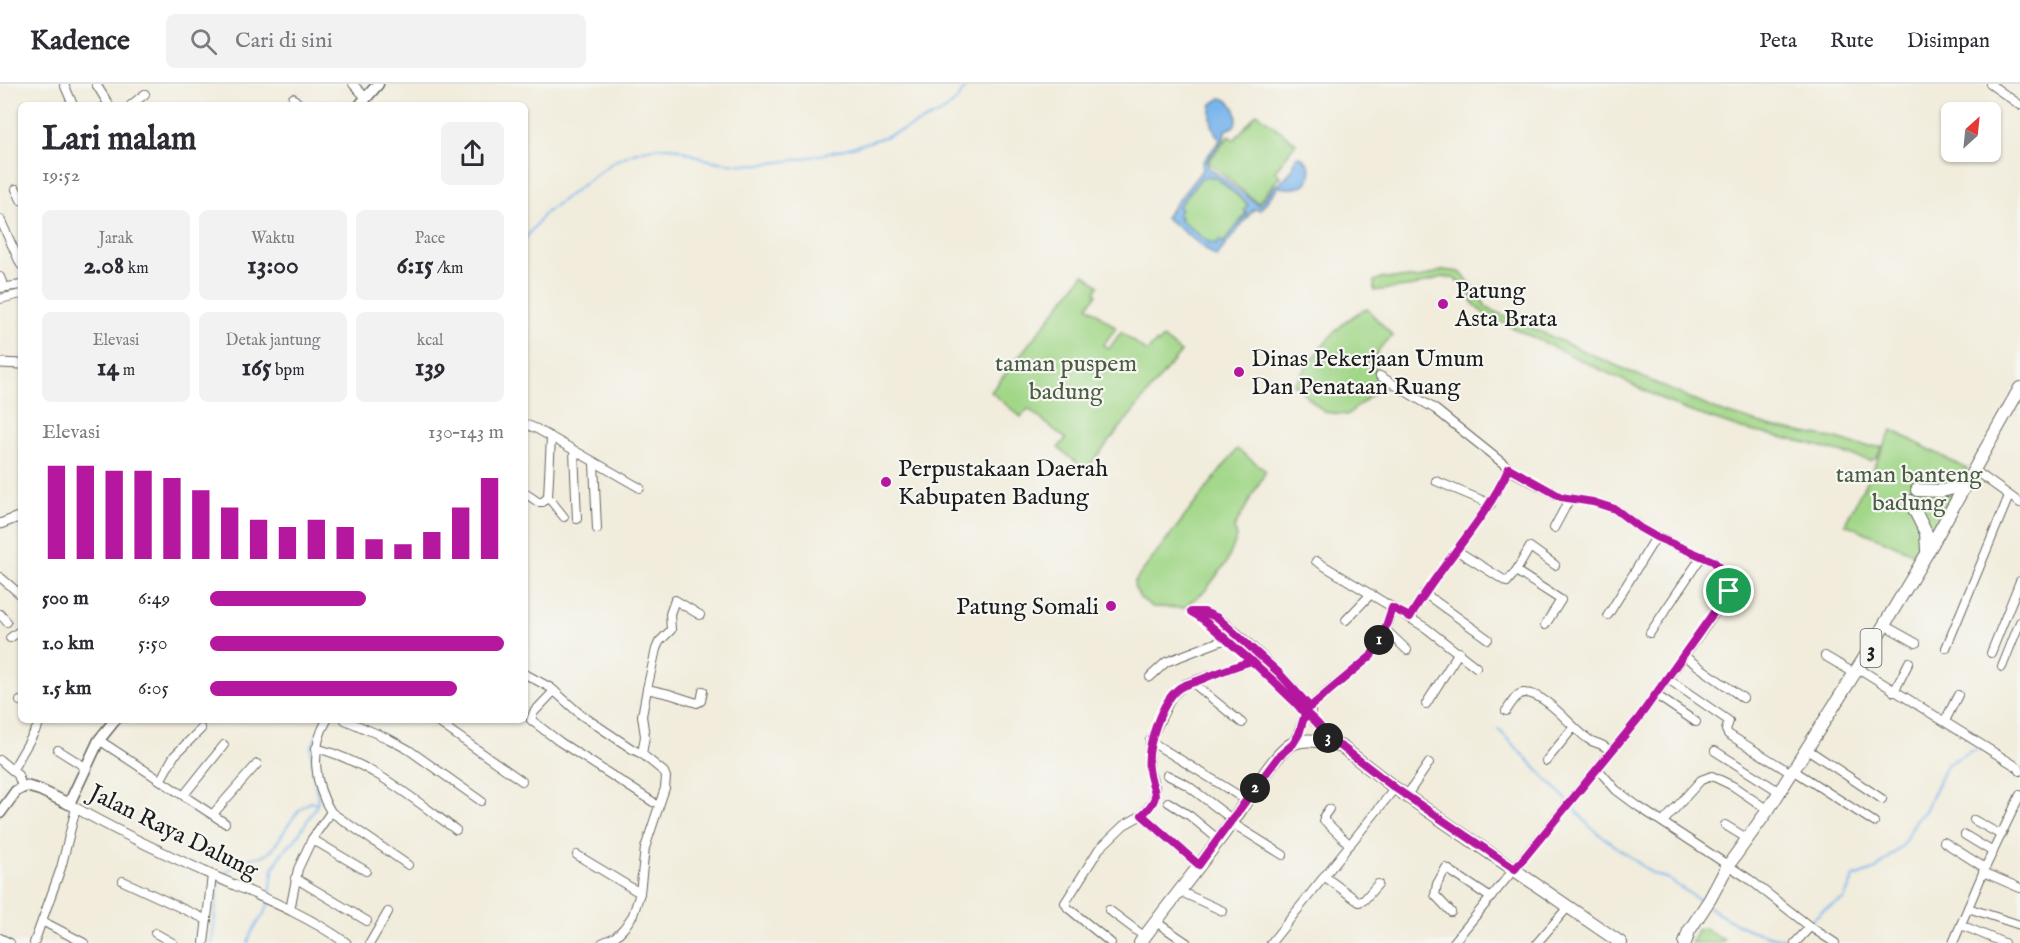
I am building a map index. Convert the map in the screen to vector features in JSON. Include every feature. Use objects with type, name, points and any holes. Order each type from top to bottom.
[{"type":"main road","points":[[363,102],[378,84]]},
{"type":"main road","name":"3","points":[[1685,943],[1689,931],[1727,867],[1780,792],[1884,625],[2020,388]]},
{"type":"main road","points":[[1917,490],[1942,492],[1965,485]]},
{"type":"main road","points":[[1910,501],[1926,533],[1928,545],[1926,555]]},
{"type":"main road","name":"Jalan Raya Dalung","points":[[72,806],[85,767],[99,740],[113,723]]},
{"type":"main road","points":[[1143,940],[1279,756],[1293,744],[1312,742],[1332,743],[1342,747],[1395,788],[1622,943]]},
{"type":"main road","points":[[1,809],[22,787],[36,789],[72,806]]},
{"type":"street","points":[[64,84],[72,102]]},
{"type":"street","points":[[96,84],[107,102]]},
{"type":"street","points":[[353,84],[363,102]]},
{"type":"street","points":[[1990,84],[2020,105]]},
{"type":"street","points":[[135,102],[145,94]]},
{"type":"street","points":[[293,98],[297,102]]},
{"type":"street","points":[[16,189],[18,193]]},
{"type":"street","points":[[0,219],[18,258]]},
{"type":"street","points":[[0,277],[2,287],[18,285]]},
{"type":"street","points":[[0,299],[18,295]]},
{"type":"street","points":[[0,363],[18,364]]},
{"type":"street","points":[[1380,376],[1435,409],[1509,468],[1569,500],[1593,502],[1615,509],[1656,537],[1713,561],[1727,574],[1730,581],[1729,591],[1656,695],[1598,770],[1454,942]]},
{"type":"street","points":[[528,426],[640,488]]},
{"type":"street","points":[[551,437],[548,497],[564,517]]},
{"type":"street","points":[[574,451],[577,519]]},
{"type":"street","points":[[594,463],[597,529]]},
{"type":"street","points":[[1410,617],[1424,593],[1491,504],[1509,468]]},
{"type":"street","points":[[1974,470],[2020,503]]},
{"type":"street","points":[[1436,481],[1491,504]]},
{"type":"street","points":[[528,495],[538,502],[543,502],[548,497]]},
{"type":"street","points":[[1946,648],[2009,496]]},
{"type":"street","points":[[1554,528],[1569,500]]},
{"type":"street","points":[[0,524],[18,517]]},
{"type":"street","points":[[1608,615],[1656,537]]},
{"type":"street","points":[[1456,550],[1507,582],[1530,548],[1556,565]]},
{"type":"street","points":[[1650,633],[1702,556]]},
{"type":"street","points":[[1316,561],[1410,617],[1476,667]]},
{"type":"street","points":[[1516,571],[1561,600],[1545,625]]},
{"type":"street","points":[[0,577],[18,592]]},
{"type":"street","points":[[1991,653],[2020,581]]},
{"type":"street","points":[[1424,593],[1488,639]]},
{"type":"street","points":[[1346,620],[1371,594]]},
{"type":"street","points":[[642,754],[645,736],[642,716],[647,689],[656,649],[659,642],[671,630],[670,614],[675,600],[700,615]]},
{"type":"street","points":[[1293,744],[1307,710],[1371,656],[1385,629],[1392,608]]},
{"type":"street","points":[[1307,710],[1295,702],[1204,618],[1191,612],[1204,612],[1218,618],[1278,672],[1307,710],[1313,719],[1332,743]]},
{"type":"street","points":[[0,615],[7,622]]},
{"type":"street","points":[[2002,667],[2020,622]]},
{"type":"street","points":[[1884,625],[1916,643]]},
{"type":"street","points":[[1385,629],[1407,650]]},
{"type":"street","points":[[10,638],[18,632]]},
{"type":"street","points":[[1150,677],[1166,662],[1226,639]]},
{"type":"street","points":[[1241,652],[1247,644]]},
{"type":"street","points":[[1426,704],[1459,652]]},
{"type":"street","points":[[1684,656],[1743,698]]},
{"type":"street","points":[[1825,656],[1945,721],[2019,768],[2020,771]]},
{"type":"street","points":[[1111,943],[1068,908],[1065,903],[1099,849],[1124,825],[1148,809],[1155,794],[1149,770],[1150,741],[1158,720],[1172,696],[1178,689],[1193,682],[1252,661]]},
{"type":"street","points":[[1894,692],[1909,662]]},
{"type":"street","points":[[1271,679],[1278,672]]},
{"type":"street","points":[[528,676],[554,691],[580,714],[642,754],[664,772],[666,782],[645,849],[640,893],[633,915],[615,937],[602,943]]},
{"type":"street","points":[[1668,679],[1729,721],[1726,730],[1728,734],[1874,822]]},
{"type":"street","points":[[1193,682],[1242,723]]},
{"type":"street","points":[[647,689],[697,703],[701,701],[704,691]]},
{"type":"street","points":[[554,691],[534,712],[531,720],[539,728],[653,802]]},
{"type":"street","points":[[1506,711],[1518,694],[1524,692],[1543,699],[1573,728],[1591,741],[1605,745],[1611,752]]},
{"type":"street","points":[[1656,695],[1696,722]]},
{"type":"street","points":[[1945,721],[1958,695]]},
{"type":"street","points":[[13,769],[38,723]]},
{"type":"street","points":[[325,723],[316,748],[320,791],[331,812],[408,865]]},
{"type":"street","points":[[352,723],[409,750],[481,801]]},
{"type":"street","points":[[439,723],[522,782]]},
{"type":"street","points":[[1546,761],[1573,728]]},
{"type":"street","points":[[161,779],[174,756],[201,729]]},
{"type":"street","points":[[99,740],[225,823]]},
{"type":"street","points":[[1150,741],[1246,800]]},
{"type":"street","points":[[184,795],[224,745]]},
{"type":"street","points":[[316,748],[352,761],[384,777],[456,830]]},
{"type":"street","points":[[1807,749],[1882,799]]},
{"type":"street","points":[[58,750],[85,767]]},
{"type":"street","points":[[1715,751],[1780,792]]},
{"type":"street","points":[[0,760],[20,777],[22,787]]},
{"type":"street","points":[[1407,795],[1429,763]]},
{"type":"street","points":[[213,814],[257,764]]},
{"type":"street","points":[[1598,770],[1616,790],[1727,867],[1749,879],[1807,925],[1835,943]]},
{"type":"street","points":[[1167,775],[1187,785],[1233,821],[1283,855]]},
{"type":"street","points":[[1663,822],[1701,780],[1712,776],[1733,786],[1768,810]]},
{"type":"street","points":[[1271,943],[1395,788]]},
{"type":"street","points":[[1953,943],[1984,870],[2020,795]]},
{"type":"street","points":[[1168,802],[1190,816],[1219,840]]},
{"type":"street","points":[[34,943],[61,868],[72,806]]},
{"type":"street","name":"Jalan Raya Dalung","points":[[72,806],[212,875],[278,904],[346,943]]},
{"type":"street","points":[[1329,809],[1324,820],[1350,845]]},
{"type":"street","points":[[290,910],[295,878],[312,839],[331,812]]},
{"type":"street","points":[[1142,815],[1200,864]]},
{"type":"street","points":[[1974,820],[2001,835]]},
{"type":"street","points":[[1725,825],[1748,838]]},
{"type":"street","points":[[1174,829],[1172,837],[1200,864]]},
{"type":"street","points":[[1965,835],[1993,852]]},
{"type":"street","points":[[312,839],[366,871]]},
{"type":"street","points":[[1944,842],[1984,870],[2020,888]]},
{"type":"street","points":[[577,855],[640,893]]},
{"type":"street","points":[[1451,912],[1435,895],[1437,884],[1446,868],[1491,898]]},
{"type":"street","points":[[204,943],[212,875]]},
{"type":"street","points":[[1324,876],[1359,902],[1364,900],[1378,884]]},
{"type":"street","points":[[295,878],[368,921]]},
{"type":"street","points":[[123,881],[207,920]]},
{"type":"street","points":[[1179,891],[1223,911]]},
{"type":"street","points":[[1537,943],[1568,907]]},
{"type":"street","points":[[1968,909],[2020,925]]},
{"type":"street","points":[[1109,910],[1143,940]]},
{"type":"street","points":[[370,943],[388,912]]},
{"type":"street","points":[[42,921],[84,943]]},
{"type":"street","points":[[1156,922],[1186,943]]},
{"type":"street","points":[[1795,943],[1807,925]]},
{"type":"street","points":[[1961,925],[2004,943]]},
{"type":"street","points":[[155,933],[173,943]]},
{"type":"street","points":[[0,938],[10,943]]},
{"type":"green space","points":[[1257,113],[1296,143],[1275,171],[1280,176],[1258,203],[1208,162],[1229,136],[1234,140]]},
{"type":"green space","points":[[1214,176],[1248,205],[1233,232],[1224,242],[1216,245],[1210,244],[1177,214],[1181,210],[1178,207],[1202,177]]},
{"type":"green space","points":[[1444,270],[1460,272],[1487,308],[1716,410],[1772,427],[1837,439],[1856,445],[1882,447],[1877,457],[1871,461],[1807,443],[1742,429],[1683,409],[1484,314],[1473,303],[1467,288],[1453,278],[1442,277],[1414,286],[1374,291],[1374,281],[1382,278],[1419,278]]},
{"type":"green space","name":"taman puspem badung","points":[[1084,274],[1099,286],[1095,292],[1097,294],[1088,306],[1116,328],[1103,345],[1109,349],[1121,332],[1147,352],[1163,338],[1181,352],[1086,470],[1058,448],[1066,439],[1028,409],[1021,417],[991,392]]},
{"type":"green space","points":[[1367,309],[1393,336],[1376,354],[1374,366],[1378,390],[1347,415],[1324,412],[1294,384],[1335,331]]},
{"type":"green space","name":"taman banteng badung","points":[[1892,430],[1967,469],[1917,555],[1845,524]]},
{"type":"green space","points":[[1237,449],[1266,471],[1234,528],[1237,537],[1227,562],[1205,591],[1183,608],[1153,607],[1140,598],[1134,586],[1135,581]]},
{"type":"green space","points":[[1704,928],[1724,940],[1722,943],[1691,943],[1697,930]]},
{"type":"water","points":[[1221,98],[1225,99],[1232,104],[1237,117],[1234,126],[1225,131],[1224,139],[1206,162],[1208,167],[1259,205],[1275,185],[1280,183],[1292,170],[1296,157],[1299,156],[1305,160],[1310,170],[1305,184],[1291,188],[1278,187],[1260,210],[1254,209],[1216,257],[1165,217],[1203,169],[1202,163],[1221,139],[1215,133],[1212,124],[1212,104]],"holes":[[[1208,175],[1212,178],[1214,176],[1248,205],[1244,210],[1247,213],[1223,243],[1219,240],[1216,245],[1180,220],[1181,217],[1178,214],[1181,210],[1178,207],[1202,177],[1205,179]]]},
{"type":"waterway","points":[[528,235],[544,214],[613,162],[633,153],[670,147],[701,158],[737,164],[782,162],[806,158],[857,146],[903,130],[936,115],[954,103],[968,84]]},
{"type":"waterway","points":[[1498,729],[1567,800]]},
{"type":"waterway","points":[[314,776],[311,749],[319,730]]},
{"type":"waterway","points":[[1810,922],[1823,910],[1844,899],[1854,877],[1876,869],[1902,846],[1916,820],[1925,811],[1946,765],[1969,752],[1983,748]]},
{"type":"waterway","points":[[270,896],[273,869],[317,805],[315,782]]},
{"type":"waterway","points":[[221,877],[240,863],[268,853],[300,810],[312,802],[317,805]]},
{"type":"waterway","points":[[1571,804],[1591,828],[1652,873],[1668,879],[1702,902]]},
{"type":"waterway","points":[[212,943],[218,882]]},
{"type":"waterway","points":[[248,943],[269,902]]},
{"type":"waterway","points":[[1709,907],[1727,919],[1751,930],[1786,939],[1796,938]]},
{"type":"place","name":"Patung Asta Brata","points":[[1443,304]]},
{"type":"place","name":"Dinas Pekerjaan Umum Dan Penataan Ruang","points":[[1239,372]]},
{"type":"place","name":"Perpustakaan Daerah Kabupaten Badung","points":[[886,482]]},
{"type":"place","name":"Patung Somali","points":[[1111,606]]},
{"type":"route","points":[[1729,591],[1638,719],[1515,869],[1395,788],[1342,747],[1332,743],[1319,725],[1305,714],[1252,661],[1185,684],[1172,696],[1158,720],[1150,741],[1149,770],[1155,794],[1154,800],[1142,815],[1199,865],[1279,756],[1293,744],[1299,734],[1305,714],[1271,679],[1252,661],[1226,639],[1204,618],[1191,612],[1204,612],[1218,618],[1278,672],[1310,707],[1371,656],[1385,629],[1392,608],[1410,617],[1424,593],[1491,504],[1509,468],[1561,497],[1593,502],[1615,509],[1656,537],[1713,561],[1720,565],[1727,574],[1730,581],[1729,591]]}]
